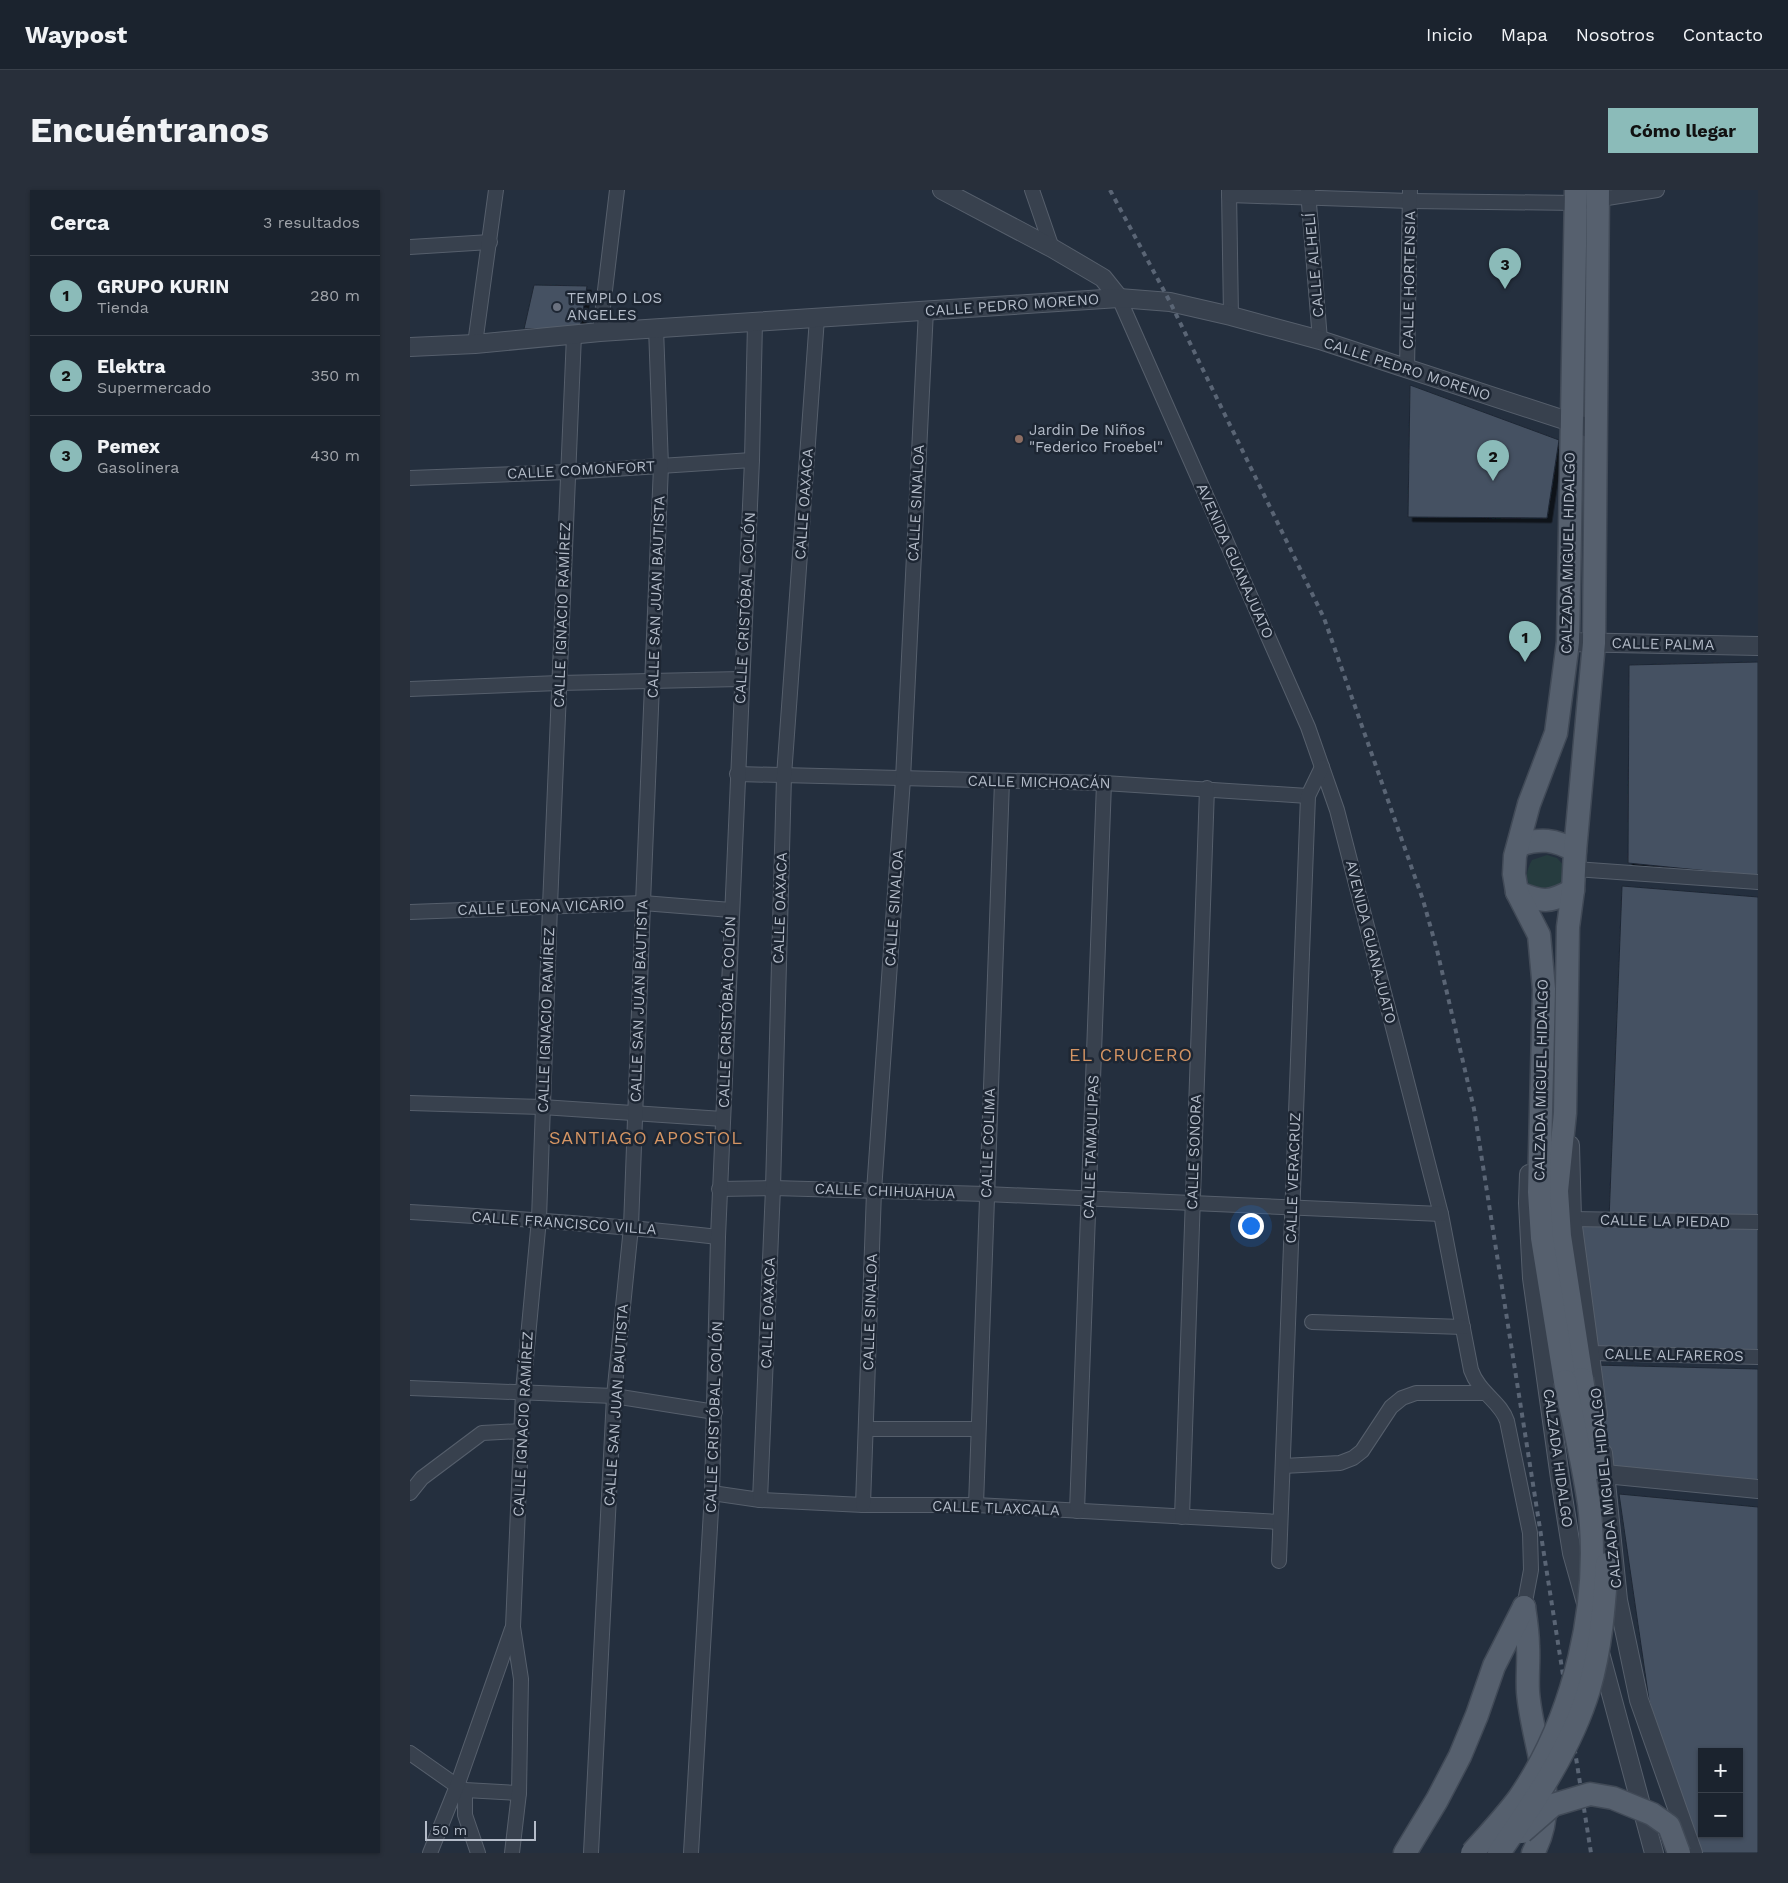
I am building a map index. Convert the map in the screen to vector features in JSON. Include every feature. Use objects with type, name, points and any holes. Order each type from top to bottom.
[{"type":"main road","name":"CALZADA MIGUEL HIDALGO","points":[[1574,1380],[1557,1190],[1565,1113],[1568,927],[1594,643],[1598,195]]},
{"type":"main road","name":"CALZADA MIGUEL HIDALGO","points":[[1574,1380],[1542,1238],[1539,1192],[1544,989],[1539,935],[1517,892],[1514,874],[1515,856],[1528,804],[1556,733],[1568,642],[1576,197]]},
{"type":"main road","points":[[1517,892],[1546,902],[1560,897],[1574,870],[1562,844],[1548,840],[1533,841],[1519,845]]},
{"type":"main road","points":[[1499,1853],[1552,1772],[1573,1731],[1589,1689],[1604,1613],[1606,1527],[1602,1493],[1574,1380]]},
{"type":"main road","points":[[1472,1853],[1518,1798],[1540,1763],[1561,1718],[1576,1670],[1587,1618],[1592,1565],[1589,1504],[1574,1380]]},
{"type":"main road","points":[[1405,1853],[1437,1800],[1460,1756],[1494,1666],[1524,1607]]},
{"type":"main road","points":[[1524,1607],[1528,1645],[1528,1693],[1545,1785],[1544,1822],[1540,1840],[1533,1853]]},
{"type":"main road","points":[[1499,1853],[1553,1805],[1590,1794],[1613,1798],[1652,1814],[1669,1826],[1679,1853]]},
{"type":"street","points":[[475,344],[496,190]]},
{"type":"street","points":[[600,332],[617,190]]},
{"type":"street","points":[[942,190],[1052,248],[1102,278],[1119,298]]},
{"type":"street","points":[[1032,190],[1052,248]]},
{"type":"street","points":[[1231,316],[1229,192],[1576,197],[1657,190]]},
{"type":"street","name":"CALLE ALHELÍ","points":[[1308,194],[1320,340]]},
{"type":"street","name":"CALLE HORTENSIA","points":[[1408,370],[1410,196]]},
{"type":"street","points":[[410,247],[490,242]]},
{"type":"street","name":"CALLE PEDRO MORENO","points":[[410,347],[475,344],[656,328],[1119,298],[1170,302],[1320,340],[1595,430]]},
{"type":"street","name":"AVENIDA GUANAJUATO","points":[[1119,298],[1308,727],[1337,810],[1440,1214],[1471,1370],[1474,1379],[1505,1414],[1530,1533],[1531,1570],[1524,1607]]},
{"type":"street","name":"CALLE SINALOA","points":[[863,1505],[874,1190],[903,779],[926,310]]},
{"type":"street","name":"CALLE OAXACA","points":[[760,1500],[773,1188],[784,776],[817,318]]},
{"type":"street","name":"CALLE CRISTÓBAL COLÓN","points":[[692,1853],[712,1493],[718,1236],[752,460],[755,322]]},
{"type":"street","name":"CALLE SAN JUAN BAUTISTA","points":[[591,1853],[614,1396],[631,1227],[642,903],[661,466],[656,328]]},
{"type":"street","name":"CALLE IGNACIO RAMÍREZ","points":[[512,1853],[519,1793],[521,1679],[513,1626],[523,1392],[539,1219],[574,335]]},
{"type":"street","name":"CALLE COMONFORT","points":[[410,478],[568,472],[752,460]]},
{"type":"street","name":"CALLE PALMA","points":[[1568,642],[1758,646]]},
{"type":"street","points":[[410,689],[741,679]]},
{"type":"street","points":[[1308,796],[1322,767]]},
{"type":"street","name":"CALLE MICHOACÁN","points":[[737,774],[1104,783],[1207,788],[1308,796]]},
{"type":"street","name":"CALLE COLIMA","points":[[976,1505],[1002,781]]},
{"type":"street","name":"CALLE TAMAULIPAS","points":[[1077,1511],[1104,783]]},
{"type":"street","name":"CALLE SONORA","points":[[1182,1517],[1207,788]]},
{"type":"street","name":"CALLE VERACRUZ","points":[[1279,1561],[1308,796]]},
{"type":"street","points":[[1574,870],[1758,882]]},
{"type":"street","name":"CALLE LEONA VICARIO","points":[[410,912],[642,903],[732,910]]},
{"type":"street","name":"CALZADA HIDALGO","points":[[1542,1054],[1530,1152],[1528,1203],[1532,1278],[1560,1478],[1572,1553],[1654,1853]]},
{"type":"street","points":[[410,1103],[542,1107],[723,1119]]},
{"type":"street","name":"CALZADA MIGUEL HIDALGO","points":[[1565,1113],[1570,1134],[1572,1219],[1591,1354],[1618,1600],[1639,1700],[1693,1853]]},
{"type":"street","name":"CALLE CHIHUAHUA","points":[[720,1189],[874,1190],[1440,1214]]},
{"type":"street","name":"CALLE FRANCISCO VILLA","points":[[410,1212],[539,1219],[718,1236]]},
{"type":"street","name":"CALLE LA PIEDAD","points":[[1572,1219],[1758,1222]]},
{"type":"street","points":[[1312,1322],[1463,1327]]},
{"type":"street","name":"CALLE ALFAREROS","points":[[1591,1354],[1758,1357]]},
{"type":"street","points":[[410,1388],[614,1396],[715,1412]]},
{"type":"street","points":[[1283,1466],[1340,1463],[1353,1458],[1362,1450],[1391,1407],[1402,1398],[1416,1393],[1485,1393]]},
{"type":"street","points":[[866,1429],[978,1429]]},
{"type":"street","points":[[410,1493],[422,1478],[482,1432],[521,1431]]},
{"type":"street","points":[[1560,1478],[1605,1474],[1758,1489]]},
{"type":"street","name":"CALLE TLAXCALA","points":[[712,1493],[760,1500],[863,1505],[976,1505],[1280,1522]]},
{"type":"street","points":[[1572,1553],[1601,1556],[1614,1554]]},
{"type":"street","points":[[430,1853],[461,1788],[513,1626]]},
{"type":"street","points":[[1615,1707],[1639,1700]]},
{"type":"street","points":[[410,1753],[461,1788],[519,1793]]},
{"type":"street","points":[[461,1788],[464,1815],[478,1853]]},
{"type":"green space","points":[[1547,855],[1557,858],[1565,867],[1564,888],[1533,889],[1530,886],[1527,872],[1532,860]]},
{"type":"building","name":"TEMPLO LOS ANGELES","points":[[534,285],[587,286],[580,328],[524,329]]},
{"type":"building","points":[[1410,385],[1559,440],[1547,518],[1408,517]]},
{"type":"building","points":[[1758,662],[1758,876],[1628,863],[1629,665]]},
{"type":"building","points":[[1622,886],[1758,897],[1758,1217],[1609,1220]]},
{"type":"building","points":[[1572,1219],[1758,1222],[1758,1357],[1591,1353]]},
{"type":"building","points":[[1592,1365],[1758,1369],[1758,1490],[1605,1474]]},
{"type":"building","points":[[1619,1494],[1758,1507],[1758,1853],[1694,1853],[1649,1700]]},
{"type":"railway","points":[[1110,190],[1170,302],[1324,618],[1423,900],[1437,950],[1474,1109],[1591,1853]]},
{"type":"place","name":"Pemex","points":[[1505,289]]},
{"type":"place","name":"TEMPLO LOS ANGELES","points":[[557,307]]},
{"type":"place","name":"Jardin De Niños \"Federico Froebel\"","points":[[1019,439]]},
{"type":"place","name":"Elektra","points":[[1493,481]]},
{"type":"place","name":"GRUPO KURIN","points":[[1525,662]]},
{"type":"district","name":"EL CRUCERO","points":[[1131,1054]]},
{"type":"district","name":"SANTIAGO APOSTOL","points":[[646,1137]]}]
